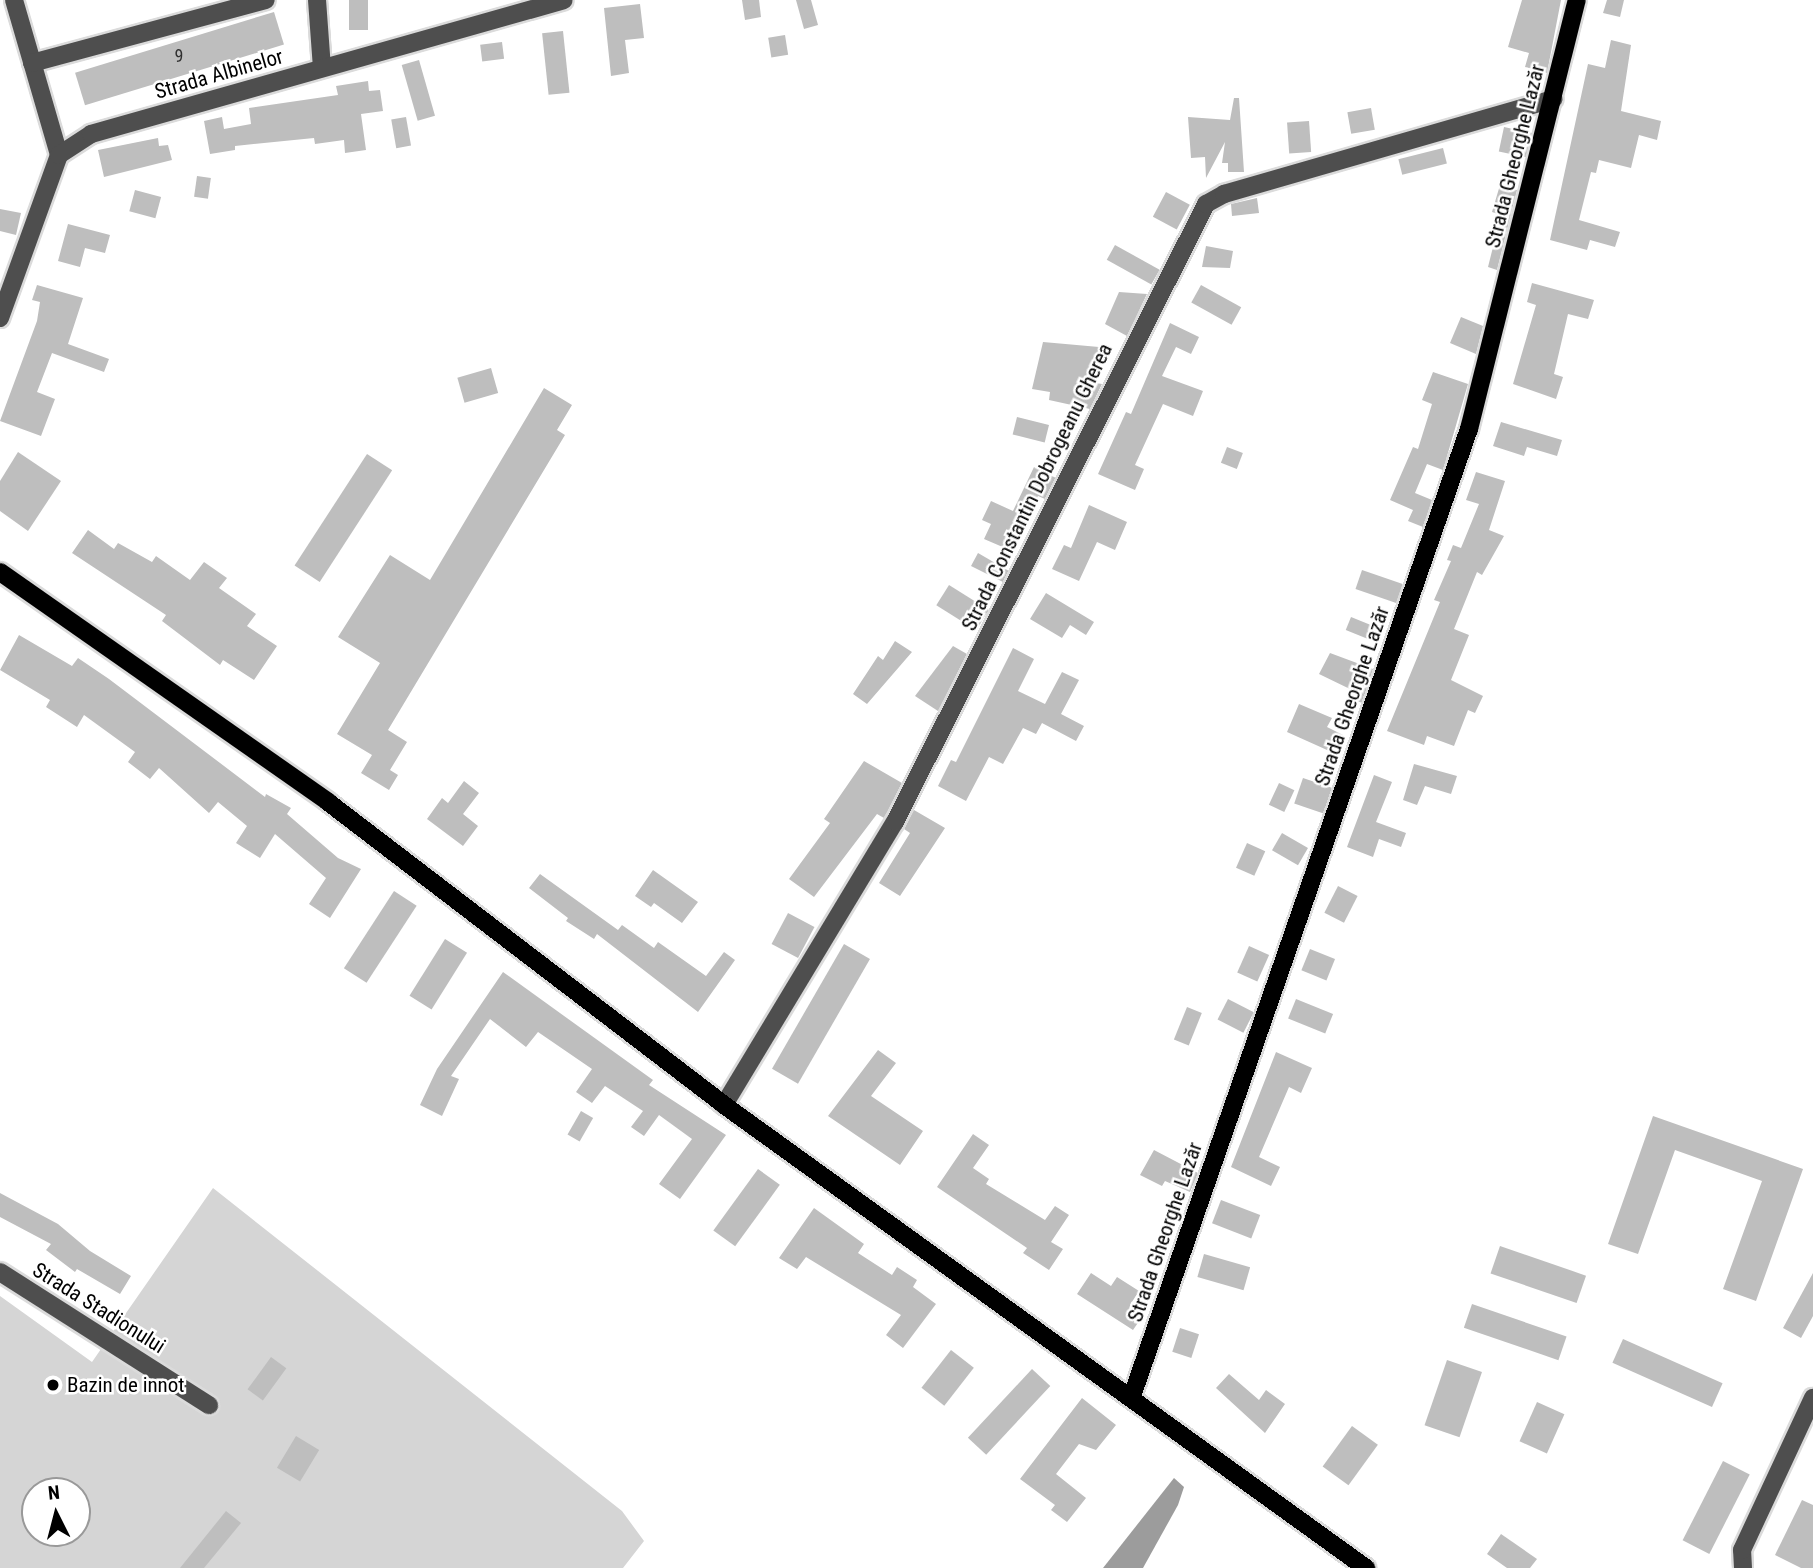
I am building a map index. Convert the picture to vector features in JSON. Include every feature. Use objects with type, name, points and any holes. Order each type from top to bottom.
[{"type":"main road","name":"Strada Gheorghe Lazăr","points":[[1132,1396],[1469,429],[1577,0]]},
{"type":"main road","points":[[0,572],[328,802],[724,1105],[1132,1396],[1366,1568]]},
{"type":"street","points":[[0,318],[59,155],[14,0]]},
{"type":"street","points":[[32,63],[266,0]]},
{"type":"street","points":[[317,0],[322,68]]},
{"type":"street","name":"Strada Albinelor","points":[[59,155],[91,134],[563,0]]},
{"type":"street","name":"Strada Constantin Dobrogeanu Gherea","points":[[724,1105],[895,822],[1206,204],[1224,194],[1554,99]]},
{"type":"street","name":"Strada Stadionului","points":[[0,1272],[209,1405]]},
{"type":"street","points":[[1743,1568],[1742,1550],[1813,1398]]},
{"type":"shaded area","points":[[213,1188],[622,1511],[644,1541],[623,1568],[0,1568],[0,1296],[92,1362]]},
{"type":"shaded area","points":[[1174,1478],[1184,1487],[1178,1505],[1143,1568],[1103,1568]]},
{"type":"building","points":[[349,0],[368,0],[368,30],[349,30]]},
{"type":"building","points":[[742,0],[759,0],[761,17],[745,20]]},
{"type":"building","points":[[796,0],[811,0],[818,25],[804,29]]},
{"type":"building","points":[[1522,0],[1561,0],[1547,73],[1525,67],[1529,53],[1508,47]]},
{"type":"building","points":[[1607,0],[1624,0],[1620,17],[1603,13]]},
{"type":"building","points":[[640,4],[644,38],[625,40],[629,73],[611,76],[604,8]]},
{"type":"building","points":[[274,12],[284,45],[85,105],[75,73]]},
{"type":"building","points":[[563,31],[569,93],[549,95],[542,33]]},
{"type":"building","points":[[785,35],[788,55],[771,57],[768,38]]},
{"type":"building","points":[[1611,40],[1631,45],[1621,111],[1661,121],[1657,140],[1639,135],[1631,168],[1599,160],[1596,173],[1591,172],[1579,220],[1620,232],[1615,247],[1590,240],[1587,250],[1550,240],[1588,64],[1605,68]]},
{"type":"building","points":[[502,42],[504,59],[482,62],[480,45]]},
{"type":"building","points":[[419,60],[435,116],[418,121],[402,65]]},
{"type":"building","points":[[368,81],[369,91],[380,90],[383,111],[361,114],[366,150],[345,153],[344,140],[315,144],[314,138],[235,146],[235,150],[210,154],[204,121],[222,117],[224,129],[251,124],[249,108],[338,95],[336,86]]},
{"type":"building","points":[[1234,98],[1239,98],[1244,172],[1228,172],[1228,163],[1222,163],[1225,142],[1206,178],[1205,157],[1191,158],[1188,117],[1230,120]]},
{"type":"building","points":[[1371,108],[1375,130],[1351,134],[1347,112]]},
{"type":"building","points":[[406,117],[411,146],[396,148],[391,120]]},
{"type":"building","points":[[1309,121],[1311,152],[1289,153],[1287,123]]},
{"type":"building","points":[[1504,127],[1532,133],[1527,157],[1499,151]]},
{"type":"building","points":[[158,138],[159,146],[168,145],[172,160],[104,177],[98,150]]},
{"type":"building","points":[[1443,148],[1447,164],[1402,175],[1398,159]]},
{"type":"building","points":[[197,176],[211,178],[208,199],[194,197]]},
{"type":"building","points":[[1500,185],[1517,190],[1497,270],[1488,267],[1501,215],[1492,212]]},
{"type":"building","points":[[135,190],[161,197],[155,218],[129,211]]},
{"type":"building","points":[[1166,192],[1190,205],[1177,229],[1153,217]]},
{"type":"building","points":[[1257,198],[1259,213],[1232,216],[1231,204]]},
{"type":"building","points":[[0,209],[21,213],[16,235],[0,231]]},
{"type":"building","points":[[68,224],[110,235],[105,253],[85,248],[80,267],[58,261]]},
{"type":"building","points":[[1115,245],[1160,270],[1151,285],[1107,260]]},
{"type":"building","points":[[1206,246],[1233,251],[1230,268],[1202,267]]},
{"type":"building","points":[[1532,283],[1594,300],[1588,319],[1568,314],[1554,374],[1563,377],[1556,399],[1513,384],[1536,305],[1527,302]]},
{"type":"building","points":[[37,285],[83,298],[68,344],[109,359],[104,372],[52,353],[37,392],[55,399],[41,436],[0,421],[37,321],[40,302],[32,300]]},
{"type":"building","points":[[1201,285],[1241,307],[1232,325],[1191,302]]},
{"type":"building","points":[[1119,292],[1147,294],[1127,336],[1105,324]]},
{"type":"building","points":[[1461,317],[1483,326],[1476,354],[1450,343]]},
{"type":"building","points":[[1170,323],[1199,337],[1191,354],[1176,347],[1162,376],[1203,391],[1193,416],[1163,404],[1135,465],[1144,469],[1135,490],[1098,474],[1126,412],[1131,414]]},
{"type":"building","points":[[1043,342],[1099,347],[1096,383],[1102,384],[1090,409],[1049,400],[1050,392],[1032,389]]},
{"type":"building","points":[[491,368],[498,393],[465,403],[457,378]]},
{"type":"building","points":[[1433,372],[1468,384],[1443,470],[1427,464],[1415,493],[1432,500],[1423,527],[1408,521],[1413,510],[1390,500],[1413,447],[1418,449],[1432,404],[1422,400]]},
{"type":"building","points":[[544,388],[572,405],[557,430],[565,435],[388,730],[407,742],[390,770],[398,775],[389,790],[361,773],[372,755],[337,734],[380,663],[338,637],[390,555],[430,580]]},
{"type":"building","points":[[1017,417],[1049,425],[1045,442],[1013,434]]},
{"type":"building","points":[[1501,422],[1562,440],[1557,456],[1527,447],[1524,456],[1493,446]]},
{"type":"building","points":[[1227,447],[1243,453],[1237,469],[1221,463]]},
{"type":"building","points":[[18,452],[61,481],[28,531],[0,511],[0,481]]},
{"type":"building","points":[[367,454],[392,470],[320,582],[295,566]]},
{"type":"building","points":[[1034,467],[1056,478],[1045,499],[1038,496],[1012,551],[984,539],[991,524],[982,520],[991,501],[1013,511]]},
{"type":"building","points":[[1476,472],[1505,481],[1489,530],[1504,536],[1482,575],[1477,572],[1454,629],[1469,635],[1451,680],[1483,696],[1475,713],[1468,710],[1454,746],[1427,736],[1424,745],[1387,731],[1440,602],[1434,600],[1451,561],[1447,560],[1453,545],[1461,548],[1479,504],[1466,500]]},
{"type":"building","points":[[1089,505],[1127,522],[1115,550],[1097,542],[1079,581],[1052,569],[1064,545],[1071,548]]},
{"type":"building","points":[[88,530],[114,549],[118,543],[152,562],[156,556],[190,580],[204,562],[227,578],[219,588],[256,614],[247,626],[277,646],[254,680],[223,660],[220,665],[162,621],[166,615],[72,553]]},
{"type":"building","points":[[978,553],[1009,571],[1003,582],[971,566]]},
{"type":"building","points":[[1362,570],[1403,584],[1396,603],[1355,589]]},
{"type":"building","points":[[949,585],[989,610],[976,630],[936,605]]},
{"type":"building","points":[[1046,593],[1094,622],[1086,635],[1070,625],[1062,638],[1030,619]]},
{"type":"building","points":[[1351,617],[1381,629],[1375,642],[1346,630]]},
{"type":"building","points":[[19,635],[72,666],[78,658],[109,679],[265,797],[266,794],[291,808],[287,814],[338,858],[361,869],[330,918],[309,904],[326,878],[275,834],[260,858],[236,843],[247,826],[218,802],[209,813],[159,768],[150,779],[128,762],[135,752],[84,715],[77,727],[46,707],[50,700],[0,670]]},
{"type":"building","points":[[895,641],[912,652],[867,704],[853,694],[878,656],[883,660]]},
{"type":"building","points":[[953,646],[967,654],[938,711],[915,696]]},
{"type":"building","points":[[1013,648],[1034,659],[1018,691],[1045,704],[1062,672],[1079,680],[1061,714],[1084,726],[1076,741],[1042,723],[1036,734],[1023,728],[1003,764],[989,757],[966,801],[938,786],[951,760],[956,762]]},
{"type":"building","points":[[1330,653],[1373,669],[1362,703],[1348,697],[1352,690],[1319,674]]},
{"type":"building","points":[[1299,704],[1332,718],[1327,727],[1343,735],[1336,754],[1287,732]]},
{"type":"building","points":[[864,761],[902,783],[884,818],[877,814],[814,897],[789,879],[830,823],[824,819]]},
{"type":"building","points":[[1414,764],[1457,776],[1451,794],[1425,786],[1417,805],[1403,800]]},
{"type":"building","points":[[1374,775],[1392,782],[1376,822],[1406,833],[1401,847],[1379,839],[1373,857],[1347,847]]},
{"type":"building","points":[[1303,778],[1332,788],[1324,814],[1294,804]]},
{"type":"building","points":[[464,781],[479,793],[463,814],[478,826],[463,846],[427,819],[442,798],[448,803]]},
{"type":"building","points":[[1279,783],[1294,790],[1284,812],[1269,805]]},
{"type":"building","points":[[914,810],[945,828],[900,896],[879,883],[910,833],[904,829]]},
{"type":"building","points":[[1282,833],[1308,848],[1298,865],[1272,850]]},
{"type":"building","points":[[1247,843],[1265,851],[1254,876],[1236,868]]},
{"type":"building","points":[[653,870],[698,902],[682,923],[654,903],[651,907],[635,896]]},
{"type":"building","points":[[540,874],[618,930],[622,925],[654,948],[658,942],[706,976],[724,952],[735,960],[698,1012],[597,934],[594,939],[566,921],[568,918],[529,888]]},
{"type":"building","points":[[1338,886],[1358,896],[1344,923],[1324,913]]},
{"type":"building","points":[[394,891],[417,906],[367,983],[344,968]]},
{"type":"building","points":[[788,913],[814,927],[798,958],[772,944]]},
{"type":"building","points":[[445,939],[467,953],[432,1010],[409,996]]},
{"type":"building","points":[[844,944],[870,959],[798,1084],[772,1069]]},
{"type":"building","points":[[1249,946],[1269,955],[1257,981],[1237,972]]},
{"type":"building","points":[[1310,949],[1335,959],[1326,980],[1301,970]]},
{"type":"building","points":[[503,972],[653,1080],[649,1085],[726,1135],[680,1199],[659,1184],[692,1139],[659,1115],[644,1136],[631,1127],[643,1111],[605,1086],[592,1103],[576,1092],[592,1069],[538,1032],[526,1047],[490,1019],[451,1076],[459,1079],[442,1116],[420,1105],[437,1069]]},
{"type":"building","points":[[1228,999],[1254,1012],[1243,1033],[1218,1019]]},
{"type":"building","points":[[1296,999],[1333,1014],[1325,1033],[1288,1018]]},
{"type":"building","points":[[1187,1007],[1202,1013],[1189,1045],[1174,1039]]},
{"type":"building","points":[[878,1050],[896,1063],[871,1096],[923,1131],[900,1165],[828,1116]]},
{"type":"building","points":[[1276,1052],[1312,1068],[1301,1093],[1289,1087],[1259,1157],[1280,1167],[1271,1186],[1231,1167]]},
{"type":"building","points":[[581,1111],[593,1118],[580,1141],[568,1134]]},
{"type":"building","points":[[1653,1116],[1803,1169],[1756,1301],[1723,1289],[1762,1181],[1675,1150],[1638,1254],[1608,1244]]},
{"type":"building","points":[[973,1134],[989,1145],[973,1168],[989,1179],[986,1184],[1045,1220],[1055,1206],[1069,1215],[1051,1242],[1063,1249],[1049,1270],[1023,1253],[1027,1248],[937,1187]]},
{"type":"building","points":[[1154,1150],[1198,1173],[1190,1192],[1165,1181],[1162,1186],[1140,1175]]},
{"type":"building","points":[[758,1169],[780,1185],[735,1246],[713,1230]]},
{"type":"building","points":[[0,1193],[58,1224],[90,1251],[131,1276],[120,1294],[77,1269],[75,1272],[46,1250],[51,1244],[0,1217]]},
{"type":"building","points":[[1221,1200],[1260,1215],[1251,1238],[1212,1223]]},
{"type":"building","points":[[814,1208],[864,1244],[858,1253],[892,1275],[897,1267],[917,1280],[913,1287],[936,1304],[903,1348],[886,1335],[901,1315],[806,1257],[797,1269],[779,1258]]},
{"type":"building","points":[[1500,1246],[1586,1276],[1577,1303],[1491,1273]]},
{"type":"building","points":[[1204,1254],[1250,1267],[1244,1290],[1197,1277]]},
{"type":"building","points":[[1091,1273],[1111,1286],[1117,1277],[1139,1291],[1130,1305],[1144,1314],[1133,1330],[1077,1294]]},
{"type":"building","points":[[1813,1273],[1813,1316],[1801,1338],[1783,1328]]},
{"type":"building","points":[[1472,1304],[1567,1337],[1558,1360],[1464,1328]]},
{"type":"building","points":[[1180,1328],[1199,1334],[1191,1358],[1172,1352]]},
{"type":"building","points":[[1623,1339],[1723,1383],[1712,1407],[1612,1363]]},
{"type":"building","points":[[951,1350],[974,1368],[944,1406],[921,1388]]},
{"type":"building","points":[[271,1357],[286,1368],[263,1401],[247,1389]]},
{"type":"building","points":[[1447,1360],[1482,1372],[1460,1437],[1425,1425]]},
{"type":"building","points":[[1032,1369],[1050,1386],[986,1455],[968,1438]]},
{"type":"building","points":[[1229,1374],[1259,1400],[1266,1390],[1285,1404],[1265,1433],[1216,1388]]},
{"type":"building","points":[[1082,1398],[1116,1425],[1096,1450],[1079,1444],[1056,1474],[1086,1498],[1067,1522],[1051,1510],[1055,1505],[1020,1479]]},
{"type":"building","points":[[1537,1402],[1564,1414],[1547,1453],[1520,1441]]},
{"type":"building","points":[[1352,1426],[1378,1445],[1348,1485],[1323,1466]]},
{"type":"building","points":[[296,1436],[319,1450],[300,1482],[277,1468]]},
{"type":"building","points":[[1723,1461],[1750,1475],[1709,1554],[1683,1540]]},
{"type":"building","points":[[1802,1500],[1813,1505],[1813,1568],[1801,1568],[1775,1555]]},
{"type":"building","points":[[226,1511],[241,1523],[204,1568],[180,1568]]},
{"type":"building","points":[[1501,1534],[1537,1559],[1530,1568],[1507,1568],[1487,1554]]},
{"type":"place","name":"Bazin de innot","points":[[53,1385]]}]
